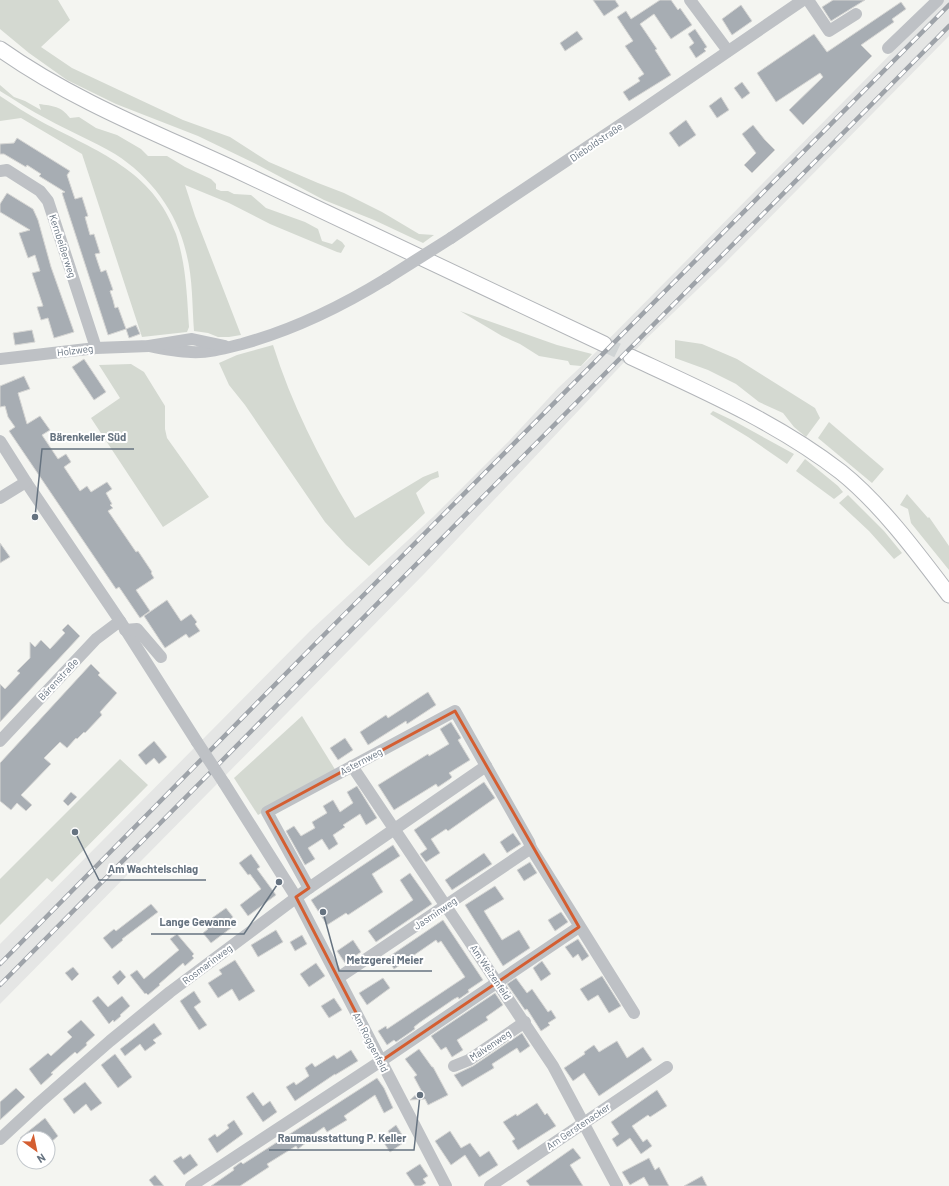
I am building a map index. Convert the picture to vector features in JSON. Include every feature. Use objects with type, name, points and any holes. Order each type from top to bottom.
[{"type":"main road","points":[[0,49],[31,70],[82,99],[248,175],[604,344]]},
{"type":"main road","points":[[631,357],[721,400],[788,436],[841,472],[891,522],[926,564],[949,595]]},
{"type":"street","points":[[690,0],[728,51]]},
{"type":"street","name":"Dieboldstraße","points":[[243,343],[261,338],[305,321],[353,298],[386,279],[451,238],[619,126],[803,0]]},
{"type":"street","points":[[808,0],[830,31],[856,14]]},
{"type":"street","points":[[888,48],[938,0]]},
{"type":"street","name":"Kernbeißerweg","points":[[0,171],[7,170],[14,174],[40,191],[48,201],[96,348]]},
{"type":"street","name":"Holzweg","points":[[0,359],[96,348],[149,346],[192,339],[230,347],[243,343]]},
{"type":"street","name":"Am Roggenfeld","points":[[0,441],[224,783],[296,897],[446,1186]]},
{"type":"street","points":[[0,498],[26,482]]},
{"type":"street","points":[[122,626],[137,629],[161,658]]},
{"type":"street","name":"Bärenstraße","points":[[0,741],[96,639],[122,626]]},
{"type":"street","name":"Asternweg","points":[[309,888],[267,812],[455,711],[486,766]]},
{"type":"street","name":"Am Weizenfeld","points":[[352,766],[525,1022],[553,1066],[616,1186]]},
{"type":"street","points":[[486,766],[531,848],[634,1013]]},
{"type":"street","name":"Rosmarinweg","points":[[0,1139],[115,1036],[170,992],[296,897],[486,766]]},
{"type":"street","name":"Jasminweg","points":[[338,978],[531,848]]},
{"type":"street","points":[[191,1186],[381,1061],[579,927]]},
{"type":"street","name":"Malvenweg","points":[[454,1066],[469,1060],[525,1022]]},
{"type":"street","name":"Am Gerstenacker","points":[[490,1186],[583,1122],[667,1067]]},
{"type":"highlighted area","points":[[455,711],[579,927],[381,1061],[296,897],[309,888],[267,812]]},
{"type":"shaded area","points":[[0,0],[58,0],[70,20],[41,47],[72,68],[183,120],[230,137],[269,162],[344,193],[382,212],[419,234],[434,235],[423,243],[374,220],[324,200],[256,164],[198,136],[116,104],[67,80],[29,53],[0,29]]},
{"type":"shaded area","points":[[944,0],[949,0],[949,36],[723,265],[647,338],[425,573],[0,1004],[0,944],[310,631],[433,517],[509,441],[558,388],[589,359]]},
{"type":"shaded area","points":[[0,85],[14,97],[41,110],[39,104],[56,107],[67,114],[70,118],[79,117],[96,128],[117,135],[141,149],[148,156],[167,156],[185,167],[211,179],[216,184],[216,189],[228,191],[234,194],[251,195],[266,208],[305,222],[318,229],[322,241],[332,244],[337,239],[345,246],[341,253],[337,252],[270,224],[229,203],[185,185],[195,216],[241,335],[218,337],[208,333],[194,331],[191,282],[186,252],[176,223],[160,196],[140,173],[128,163],[115,154],[29,109],[0,91]]},
{"type":"shaded area","points":[[0,96],[36,119],[102,153],[121,165],[138,178],[153,194],[166,212],[176,234],[182,257],[187,292],[189,327],[187,332],[142,337],[82,154],[21,118],[0,121]]},
{"type":"shaded area","points":[[460,311],[557,345],[592,354],[581,366],[570,365],[568,361],[539,356]]},
{"type":"shaded area","points":[[675,340],[702,344],[737,359],[815,408],[820,418],[806,437],[794,427],[783,413],[759,402],[736,384],[708,370],[675,358]]},
{"type":"shaded area","points":[[273,345],[289,390],[309,434],[331,477],[355,518],[423,477],[438,471],[439,477],[431,480],[416,493],[425,513],[369,566],[346,545],[325,522],[245,405],[229,385],[219,363],[237,355]]},
{"type":"shaded area","points":[[131,364],[144,372],[165,406],[165,429],[167,438],[209,497],[163,527],[91,418],[120,398],[99,365]]},
{"type":"shaded area","points":[[713,411],[794,454],[787,464],[748,437],[710,414]]},
{"type":"shaded area","points":[[829,422],[884,469],[872,483],[818,438]]},
{"type":"shaded area","points":[[805,459],[838,486],[843,492],[834,499],[796,471]]},
{"type":"shaded area","points":[[907,494],[928,518],[929,517],[949,546],[949,570],[911,523],[908,509],[900,505]]},
{"type":"shaded area","points":[[848,495],[884,531],[902,553],[894,559],[869,531],[839,503]]},
{"type":"shaded area","points":[[302,716],[336,771],[258,815],[234,778]]},
{"type":"shaded area","points":[[120,759],[148,785],[52,882],[47,878],[0,925],[0,879]]},
{"type":"building","points":[[593,0],[615,0],[619,6],[604,16]]},
{"type":"building","points":[[660,0],[671,0],[678,10],[680,8],[692,25],[671,39],[654,14],[640,24],[657,49],[655,50],[671,75],[629,101],[623,92],[640,81],[638,78],[644,74],[625,46],[633,41],[617,17],[626,11],[631,19]]},
{"type":"building","points":[[833,0],[865,0],[831,21],[822,7]]},
{"type":"building","points":[[901,2],[906,9],[892,19],[894,22],[861,45],[872,56],[803,125],[789,110],[823,77],[820,73],[776,102],[757,73],[814,34],[827,52]]},
{"type":"building","points":[[741,5],[752,21],[732,35],[722,19]]},
{"type":"building","points":[[695,29],[707,47],[704,49],[706,51],[696,58],[689,47],[694,43],[688,34]]},
{"type":"building","points":[[577,31],[583,39],[565,51],[560,43]]},
{"type":"building","points":[[742,82],[750,93],[742,99],[734,88]]},
{"type":"building","points":[[721,97],[729,110],[717,118],[709,106]]},
{"type":"building","points":[[686,120],[696,135],[679,147],[669,133]]},
{"type":"building","points":[[753,125],[775,150],[752,173],[744,165],[756,153],[742,134]]},
{"type":"building","points":[[17,138],[70,171],[67,175],[75,199],[82,197],[88,216],[85,217],[90,235],[94,234],[100,253],[95,254],[101,272],[106,270],[113,290],[110,291],[115,308],[118,307],[126,329],[108,335],[62,193],[65,192],[39,176],[41,174],[27,165],[26,167],[4,154],[0,154],[0,144],[14,143]]},
{"type":"building","points":[[7,193],[33,209],[38,220],[51,267],[74,332],[54,338],[48,318],[41,320],[37,307],[43,306],[32,273],[40,271],[35,255],[28,258],[19,233],[30,230],[0,212],[0,204]]},
{"type":"building","points":[[136,325],[140,334],[129,338],[126,329]]},
{"type":"building","points":[[32,330],[35,342],[15,345],[13,333]]},
{"type":"building","points":[[84,359],[106,392],[94,400],[72,367]]},
{"type":"building","points":[[24,376],[30,389],[18,393],[27,424],[40,416],[50,430],[42,435],[58,459],[66,454],[71,462],[64,467],[80,491],[87,486],[91,492],[107,482],[112,489],[106,493],[112,504],[110,505],[113,508],[108,511],[136,552],[138,551],[152,572],[151,573],[154,578],[136,590],[150,611],[140,618],[119,587],[116,589],[9,431],[15,427],[8,417],[5,406],[0,407],[0,386]]},
{"type":"building","points":[[0,543],[10,557],[0,563]]},
{"type":"building","points":[[167,600],[181,621],[191,614],[197,622],[195,624],[200,631],[189,638],[186,634],[165,648],[144,616]]},
{"type":"building","points":[[68,624],[80,636],[0,722],[0,684],[5,689],[20,673],[17,671],[30,658],[30,642],[35,647],[41,640],[50,649],[65,633],[62,630]]},
{"type":"building","points":[[91,664],[100,673],[98,675],[117,693],[100,712],[102,715],[85,733],[84,732],[77,739],[76,738],[67,748],[60,742],[44,758],[51,764],[21,795],[32,805],[26,811],[17,803],[11,810],[0,801],[0,763]]},
{"type":"building","points":[[428,692],[436,705],[407,724],[406,721],[368,745],[360,732],[386,715],[388,718]]},
{"type":"building","points":[[451,722],[461,738],[458,740],[470,760],[449,773],[452,777],[438,787],[436,784],[394,810],[378,785],[428,754],[429,756],[449,744],[440,729]]},
{"type":"building","points":[[345,738],[353,750],[338,760],[330,748]]},
{"type":"building","points":[[154,741],[167,757],[159,764],[154,758],[146,765],[138,755]]},
{"type":"building","points":[[484,782],[495,798],[448,831],[446,829],[431,839],[440,853],[426,862],[420,854],[427,849],[414,830]]},
{"type":"building","points":[[357,786],[377,818],[366,825],[360,814],[343,825],[345,827],[333,835],[338,844],[329,850],[322,839],[308,848],[315,859],[305,865],[286,831],[294,826],[301,836],[315,828],[312,822],[327,813],[323,806],[333,800],[340,812],[353,803],[347,792]]},
{"type":"building","points":[[71,792],[77,797],[68,806],[63,801]]},
{"type":"building","points":[[513,833],[521,844],[507,853],[500,842]]},
{"type":"building","points":[[393,845],[400,856],[372,874],[383,892],[348,915],[346,913],[327,925],[311,900]]},
{"type":"building","points":[[484,853],[492,864],[452,890],[445,880]]},
{"type":"building","points":[[251,854],[260,867],[257,869],[276,895],[248,916],[240,905],[261,889],[250,874],[248,875],[239,863]]},
{"type":"building","points":[[530,862],[537,873],[524,881],[517,870]]},
{"type":"building","points":[[410,873],[432,904],[376,942],[368,931],[413,900],[400,880]]},
{"type":"building","points":[[495,886],[504,899],[484,911],[502,940],[519,930],[530,948],[503,966],[465,905]]},
{"type":"building","points":[[151,904],[158,912],[122,939],[123,940],[112,949],[103,938],[114,929],[116,931]]},
{"type":"building","points":[[226,908],[233,917],[227,922],[231,928],[211,943],[203,933],[208,929],[205,926],[213,920],[212,918]]},
{"type":"building","points":[[561,912],[568,922],[555,931],[548,920]]},
{"type":"building","points":[[443,920],[483,980],[468,990],[469,992],[459,999],[458,997],[454,999],[419,1023],[414,1027],[415,1029],[396,1042],[394,1040],[387,1045],[378,1031],[386,1026],[387,1029],[465,977],[441,941],[438,943],[436,940],[394,969],[387,958]]},
{"type":"building","points":[[276,930],[283,942],[258,957],[251,945]]},
{"type":"building","points":[[177,934],[194,954],[192,956],[194,958],[185,966],[183,963],[148,995],[146,993],[145,994],[130,975],[137,970],[144,979],[179,950],[170,939]]},
{"type":"building","points":[[302,935],[307,944],[295,951],[290,942]]},
{"type":"building","points":[[578,939],[589,956],[582,961],[578,954],[573,958],[565,947]]},
{"type":"building","points":[[353,940],[361,952],[345,963],[337,951]]},
{"type":"building","points":[[235,960],[255,991],[239,1001],[232,989],[218,998],[208,983],[222,974],[219,970]]},
{"type":"building","points":[[542,961],[551,974],[541,981],[533,968]]},
{"type":"building","points":[[316,963],[325,976],[309,987],[300,974]]},
{"type":"building","points":[[73,967],[79,974],[72,981],[65,973]]},
{"type":"building","points":[[120,970],[126,977],[118,985],[112,977]]},
{"type":"building","points":[[602,976],[621,1006],[609,1013],[598,995],[588,1001],[580,989]]},
{"type":"building","points":[[383,978],[390,988],[367,1005],[359,993]]},
{"type":"building","points":[[516,978],[527,993],[532,989],[548,1012],[551,1010],[556,1018],[548,1023],[550,1025],[541,1031],[527,1009],[525,1010],[507,984]]},
{"type":"building","points":[[194,991],[201,1002],[194,1007],[207,1025],[199,1030],[180,1001]]},
{"type":"building","points":[[495,993],[503,1005],[486,1017],[488,1020],[457,1040],[463,1050],[452,1057],[446,1047],[441,1050],[431,1036]]},
{"type":"building","points":[[98,996],[108,1007],[122,996],[130,1006],[114,1022],[113,1020],[109,1024],[92,1001]]},
{"type":"building","points":[[334,998],[342,1010],[329,1018],[321,1006]]},
{"type":"building","points":[[81,1020],[95,1035],[77,1054],[75,1052],[51,1073],[53,1074],[41,1085],[29,1069],[48,1053],[51,1056],[72,1037],[67,1032]]},
{"type":"building","points":[[154,1023],[162,1034],[153,1040],[156,1043],[145,1051],[140,1044],[125,1056],[120,1049]]},
{"type":"building","points":[[522,1033],[530,1046],[520,1053],[517,1048],[492,1064],[494,1068],[462,1087],[454,1075],[473,1066]]},
{"type":"building","points":[[617,1041],[627,1058],[643,1047],[652,1060],[599,1096],[584,1073],[573,1081],[564,1068],[585,1054],[584,1052],[594,1045],[599,1052]]},
{"type":"building","points":[[419,1049],[433,1067],[448,1095],[428,1105],[425,1099],[410,1100],[421,1090],[414,1077],[417,1075],[405,1059]]},
{"type":"building","points":[[351,1050],[358,1061],[335,1074],[295,1101],[286,1087],[294,1082],[296,1085],[309,1076],[305,1068],[312,1063],[315,1067],[334,1055],[337,1059]]},
{"type":"building","points":[[115,1054],[132,1077],[118,1088],[101,1065]]},
{"type":"building","points":[[377,1078],[384,1088],[393,1108],[384,1113],[375,1095],[344,1116],[347,1120],[327,1132],[324,1127],[305,1140],[307,1142],[298,1149],[296,1146],[267,1164],[269,1167],[240,1186],[211,1186],[234,1170],[233,1168],[241,1162],[243,1164]]},
{"type":"building","points":[[85,1082],[102,1103],[91,1111],[86,1104],[74,1114],[63,1099]]},
{"type":"building","points":[[16,1088],[25,1097],[0,1120],[0,1102]]},
{"type":"building","points":[[657,1090],[667,1106],[650,1117],[648,1115],[632,1126],[643,1142],[647,1139],[652,1146],[641,1154],[630,1138],[617,1147],[612,1139],[619,1134],[611,1122]]},
{"type":"building","points":[[253,1092],[263,1106],[270,1101],[277,1112],[263,1122],[246,1097]]},
{"type":"building","points":[[537,1103],[545,1115],[547,1113],[556,1126],[518,1150],[512,1141],[515,1139],[503,1122],[516,1114],[517,1116]]},
{"type":"building","points":[[45,1118],[54,1130],[30,1130]]},
{"type":"building","points":[[234,1120],[243,1134],[217,1153],[208,1139],[215,1134],[217,1137],[229,1128],[227,1125]]},
{"type":"building","points":[[396,1125],[406,1141],[390,1152],[382,1140],[390,1134],[388,1131]]},
{"type":"building","points":[[450,1131],[461,1148],[470,1143],[480,1157],[489,1151],[498,1165],[479,1177],[465,1155],[451,1165],[435,1141]]},
{"type":"building","points":[[573,1148],[581,1158],[570,1165],[583,1186],[530,1186],[526,1181]]},
{"type":"building","points":[[190,1154],[198,1165],[184,1175],[173,1161],[181,1156],[183,1159]]},
{"type":"building","points":[[649,1158],[655,1170],[659,1167],[669,1186],[649,1186],[644,1177],[630,1185],[622,1172]]},
{"type":"building","points":[[420,1164],[428,1176],[423,1179],[426,1183],[421,1186],[415,1186],[406,1173]]},
{"type":"building","points":[[155,1175],[164,1186],[154,1186],[149,1180]]},
{"type":"building","points":[[702,1176],[707,1186],[684,1186]]},
{"type":"tunnel","points":[[604,344],[631,357]]},
{"type":"railway","points":[[0,964],[949,5]]},
{"type":"railway","points":[[0,985],[949,26]]},
{"type":"place","name":"Bärenkeller Süd","points":[[35,517]]},
{"type":"place","name":"Am Wachtelschlag","points":[[75,832]]},
{"type":"place","name":"Lange Gewanne","points":[[279,882]]},
{"type":"place","name":"Metzgerei Meier","points":[[323,912]]},
{"type":"place","name":"Raumausstattung P. Keller","points":[[420,1095]]}]
